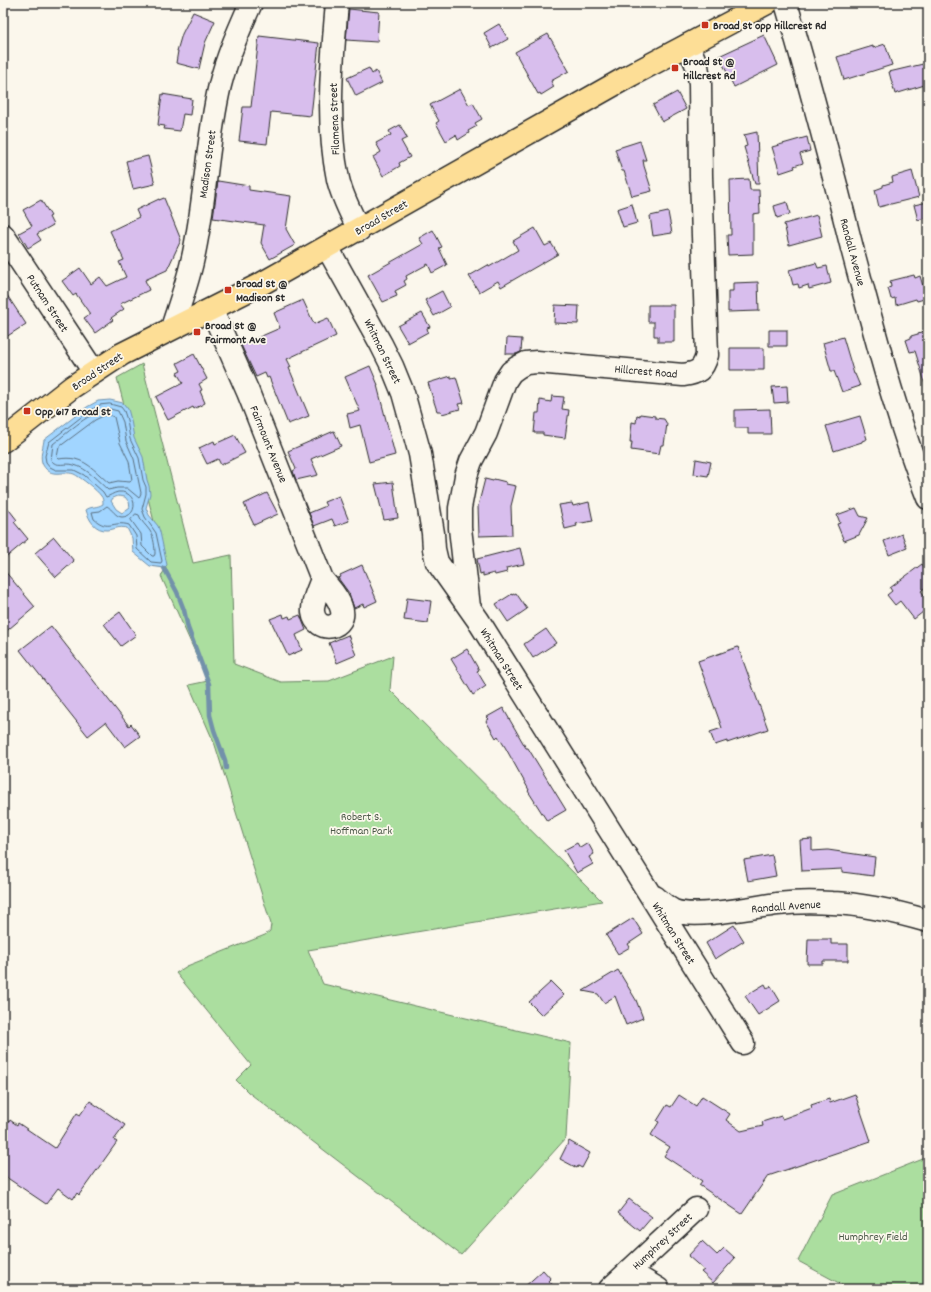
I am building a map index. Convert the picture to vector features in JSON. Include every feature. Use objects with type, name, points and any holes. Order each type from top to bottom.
[{"type":"main road","name":"Broad Street","points":[[3,441],[94,372],[122,354],[261,284],[594,96],[688,44],[767,3]]},
{"type":"street","name":"Madison Street","points":[[172,328],[184,293],[192,261],[220,85],[231,50],[251,3]]},
{"type":"street","name":"Filomena Street","points":[[337,3],[331,103],[334,154],[338,180],[359,230]]},
{"type":"street","name":"Randall Avenue","points":[[786,3],[810,87],[883,362],[909,446],[928,498]]},
{"type":"street","name":"Hillcrest Road","points":[[469,608],[460,528],[462,494],[471,461],[486,433],[501,388],[511,372],[526,363],[537,362],[682,375],[695,373],[705,365],[707,356],[701,176],[701,101],[697,66],[688,44]]},
{"type":"street","name":"Putnam Street","points":[[3,235],[94,372]]},
{"type":"street","name":"Whitman Street","points":[[327,247],[381,344],[403,393],[420,454],[437,562],[469,608],[743,1043]]},
{"type":"street","name":"Fairmount Avenue","points":[[212,310],[248,392],[322,579]]},
{"type":"street","name":"Randall Avenue","points":[[649,892],[665,906],[675,912],[687,914],[739,910],[779,904],[833,903],[889,910],[928,921]]},
{"type":"street","name":"Humphrey Street","points":[[617,1282],[696,1209]]},
{"type":"street","points":[[617,1282],[638,1276],[658,1289]]},
{"type":"green space","name":"Robert S. Hoffman Park","points":[[142,364],[193,563],[231,555],[234,664],[281,682],[329,681],[393,656],[390,690],[602,901],[308,950],[323,984],[571,1043],[566,1138],[461,1255],[248,1092],[236,1080],[251,1065],[176,973],[187,966],[265,935],[270,931],[271,924],[215,745],[189,685],[208,681],[161,576],[166,568],[117,378]]},
{"type":"green space","name":"Humphrey Field","points":[[928,1157],[928,1289],[850,1289],[798,1261],[832,1195]]},
{"type":"water","points":[[110,400],[123,403],[128,409],[134,438],[143,457],[149,486],[150,494],[146,508],[149,515],[158,526],[160,532],[167,565],[164,568],[150,566],[133,552],[132,538],[127,528],[119,527],[103,530],[93,524],[86,510],[103,504],[103,499],[92,487],[74,474],[53,473],[46,469],[43,465],[41,456],[44,440],[87,407],[98,401]],"holes":[[[118,496],[125,497],[129,502],[130,507],[122,513],[116,509],[111,501],[113,498]]]},
{"type":"building","points":[[349,9],[379,12],[377,42],[346,40]]},
{"type":"building","points":[[193,12],[215,21],[205,43],[199,69],[176,63],[177,51],[182,34]]},
{"type":"building","points":[[499,24],[508,39],[492,48],[484,33]]},
{"type":"building","points":[[548,34],[569,71],[551,81],[554,87],[541,95],[540,93],[538,94],[515,52]]},
{"type":"building","points":[[764,35],[778,65],[734,87],[719,56]]},
{"type":"building","points":[[259,36],[319,43],[311,116],[271,112],[267,144],[239,141],[243,107],[251,107]]},
{"type":"building","points":[[885,44],[892,65],[844,80],[837,57],[873,46],[873,48]]},
{"type":"building","points":[[923,64],[928,84],[895,94],[889,72]]},
{"type":"building","points":[[369,68],[372,74],[376,71],[382,83],[356,96],[347,78]]},
{"type":"building","points":[[460,89],[469,105],[473,103],[482,119],[475,123],[477,126],[468,131],[469,133],[458,140],[456,135],[446,141],[436,123],[439,121],[430,105]]},
{"type":"building","points":[[677,92],[686,109],[662,122],[653,105]]},
{"type":"building","points":[[162,94],[192,99],[190,115],[183,114],[180,131],[164,129],[165,126],[158,125]]},
{"type":"building","points":[[400,125],[407,138],[401,141],[410,157],[399,163],[400,166],[383,176],[373,157],[381,152],[376,143],[391,135],[389,131]]},
{"type":"building","points":[[757,132],[759,184],[755,184],[744,147],[747,146],[744,135]]},
{"type":"building","points":[[807,137],[810,151],[800,154],[803,163],[794,166],[795,168],[780,173],[772,147]]},
{"type":"building","points":[[640,141],[646,160],[643,160],[644,166],[652,191],[632,196],[615,149]]},
{"type":"building","points":[[148,156],[155,184],[133,189],[126,161]]},
{"type":"building","points":[[912,171],[919,197],[879,207],[875,190],[883,187],[883,185],[893,182],[892,177]]},
{"type":"building","points":[[749,179],[750,190],[759,190],[760,213],[753,214],[753,254],[728,255],[727,235],[731,235],[730,180]]},
{"type":"building","points":[[218,181],[249,186],[249,190],[291,196],[286,229],[295,245],[270,259],[261,243],[264,225],[213,218]]},
{"type":"building","points":[[164,198],[181,240],[167,270],[145,280],[149,290],[120,304],[124,309],[111,318],[113,320],[95,333],[84,318],[90,314],[76,294],[73,296],[62,281],[80,268],[91,284],[100,277],[107,286],[126,277],[119,262],[124,260],[110,231],[139,217],[136,210]]},
{"type":"building","points":[[41,200],[51,216],[49,217],[53,225],[37,234],[41,240],[28,248],[19,233],[32,226],[23,210]]},
{"type":"building","points":[[787,202],[790,214],[777,218],[774,206]]},
{"type":"building","points":[[928,202],[928,217],[918,220],[914,205]]},
{"type":"building","points":[[632,204],[637,223],[623,227],[617,209]]},
{"type":"building","points":[[668,212],[672,233],[653,236],[650,216]]},
{"type":"building","points":[[817,215],[822,236],[789,245],[784,224]]},
{"type":"building","points":[[535,228],[545,246],[551,243],[558,254],[501,287],[498,281],[479,292],[469,276],[488,265],[489,267],[518,250],[513,241]]},
{"type":"building","points":[[433,230],[442,247],[439,248],[447,265],[432,273],[428,264],[406,276],[407,279],[404,281],[406,285],[395,291],[397,296],[383,302],[368,275],[423,244],[419,238]]},
{"type":"building","points":[[816,263],[818,268],[827,266],[831,283],[809,289],[808,285],[799,288],[798,284],[793,285],[789,270]]},
{"type":"building","points":[[914,275],[915,278],[920,276],[923,286],[925,286],[928,298],[917,301],[916,299],[896,305],[895,298],[891,299],[888,288],[891,287],[890,281]]},
{"type":"building","points":[[758,282],[759,311],[728,312],[728,291],[733,291],[733,283]]},
{"type":"building","points":[[3,289],[26,324],[3,339]]},
{"type":"building","points":[[442,291],[450,307],[434,316],[425,300]]},
{"type":"building","points":[[303,300],[314,324],[328,318],[336,336],[287,359],[291,367],[289,368],[309,416],[288,424],[269,377],[267,378],[265,373],[256,377],[241,345],[280,328],[274,313]]},
{"type":"building","points":[[555,305],[579,306],[578,324],[554,323]]},
{"type":"building","points":[[648,305],[674,305],[674,342],[658,342],[658,336],[654,336],[654,322],[648,322]]},
{"type":"building","points":[[422,313],[430,327],[427,328],[428,332],[408,343],[398,326]]},
{"type":"building","points":[[769,330],[787,330],[787,346],[769,346]]},
{"type":"building","points":[[928,331],[928,383],[925,383],[915,351],[910,352],[906,340],[911,338],[911,336]]},
{"type":"building","points":[[843,337],[854,374],[860,386],[842,392],[834,371],[831,371],[823,343]]},
{"type":"building","points":[[507,338],[522,339],[521,352],[516,354],[506,354]]},
{"type":"building","points":[[730,348],[764,348],[764,370],[730,370]]},
{"type":"building","points":[[194,354],[207,379],[199,384],[205,403],[194,409],[193,407],[168,420],[156,397],[183,383],[177,373],[181,371],[177,363]]},
{"type":"building","points":[[370,366],[378,385],[395,455],[369,462],[360,425],[350,428],[347,414],[360,411],[345,377]]},
{"type":"building","points":[[451,376],[451,378],[456,377],[464,403],[458,404],[460,409],[442,414],[441,411],[437,411],[428,383]]},
{"type":"building","points":[[787,386],[788,402],[774,403],[772,387]]},
{"type":"building","points":[[552,396],[564,397],[562,409],[569,410],[565,438],[543,435],[543,433],[534,433],[536,413],[539,413],[540,400],[551,402]]},
{"type":"building","points":[[770,409],[771,434],[748,434],[748,428],[735,428],[735,410]]},
{"type":"building","points":[[640,414],[664,419],[667,424],[664,445],[661,445],[659,454],[631,450],[632,442],[630,442],[632,422],[636,423],[637,415],[640,416]]},
{"type":"building","points":[[860,416],[867,439],[834,451],[826,426]]},
{"type":"building","points":[[334,431],[341,446],[311,459],[318,475],[296,480],[293,471],[296,469],[288,451]]},
{"type":"building","points":[[235,435],[245,453],[221,465],[218,459],[207,464],[199,448],[214,441],[215,444]]},
{"type":"building","points":[[696,459],[711,462],[708,476],[694,474]]},
{"type":"building","points":[[485,479],[493,481],[494,479],[516,486],[511,506],[512,535],[479,536],[478,506]]},
{"type":"building","points":[[393,482],[398,518],[384,520],[375,484]]},
{"type":"building","points":[[267,493],[278,514],[254,525],[244,504]]},
{"type":"building","points":[[339,496],[349,521],[335,526],[332,519],[314,526],[309,513],[326,506],[324,502]]},
{"type":"building","points":[[3,502],[17,520],[14,522],[28,539],[3,560]]},
{"type":"building","points":[[589,502],[593,521],[576,524],[577,526],[565,529],[559,505],[572,503],[573,506]]},
{"type":"building","points":[[856,508],[860,516],[868,518],[859,535],[844,541],[837,524],[840,523],[837,515]]},
{"type":"building","points":[[902,534],[907,548],[889,555],[884,541]]},
{"type":"building","points":[[54,537],[74,561],[56,577],[35,553]]},
{"type":"building","points":[[520,548],[524,564],[506,568],[507,572],[495,575],[494,573],[483,576],[483,573],[480,574],[477,559]]},
{"type":"building","points":[[922,564],[928,572],[928,585],[921,591],[928,600],[928,608],[914,619],[900,601],[895,605],[887,595],[892,591],[890,588]]},
{"type":"building","points":[[362,565],[377,601],[364,607],[363,604],[354,608],[349,593],[338,578],[341,577],[340,575]]},
{"type":"building","points":[[3,569],[35,607],[3,634]]},
{"type":"building","points":[[516,593],[527,609],[508,622],[496,604]]},
{"type":"building","points":[[407,598],[431,601],[428,623],[404,620]]},
{"type":"building","points":[[120,612],[136,635],[121,646],[104,624]]},
{"type":"building","points":[[283,614],[284,618],[289,616],[290,619],[300,615],[306,630],[296,635],[302,650],[288,656],[270,619]]},
{"type":"building","points":[[51,626],[129,726],[131,724],[140,736],[125,747],[106,722],[88,736],[20,650]]},
{"type":"building","points":[[546,629],[556,643],[533,658],[524,644]]},
{"type":"building","points":[[348,635],[356,655],[337,663],[329,643]]},
{"type":"building","points":[[738,647],[768,729],[727,743],[727,741],[715,745],[710,732],[722,728],[698,661]]},
{"type":"building","points":[[467,649],[486,686],[473,695],[451,659]]},
{"type":"building","points":[[503,708],[526,748],[528,748],[566,810],[547,821],[528,791],[529,790],[505,747],[498,736],[496,738],[486,721],[489,719],[487,717]]},
{"type":"building","points":[[812,839],[812,851],[828,850],[875,857],[873,876],[842,872],[842,869],[802,871],[800,840]]},
{"type":"building","points":[[577,843],[580,848],[588,843],[594,854],[589,857],[593,864],[577,873],[564,850]]},
{"type":"building","points":[[772,855],[776,876],[748,881],[744,860]]},
{"type":"building","points":[[633,918],[643,934],[628,944],[630,947],[618,954],[606,935]]},
{"type":"building","points":[[734,925],[744,941],[715,959],[706,943]]},
{"type":"building","points":[[808,939],[831,939],[831,944],[848,944],[848,961],[823,961],[823,964],[807,964]]},
{"type":"building","points":[[618,970],[636,1000],[643,1018],[626,1025],[615,996],[604,1003],[598,994],[583,991]]},
{"type":"building","points":[[551,982],[564,995],[542,1015],[529,1002]]},
{"type":"building","points":[[765,984],[767,988],[771,986],[780,1001],[758,1015],[745,996]]},
{"type":"building","points":[[855,1094],[871,1141],[768,1176],[742,1214],[699,1185],[702,1181],[664,1156],[670,1147],[651,1135],[659,1122],[657,1121],[667,1105],[671,1107],[679,1095],[696,1106],[702,1096],[730,1114],[726,1120],[741,1131],[763,1126],[762,1122],[781,1116],[782,1119],[812,1108],[811,1105],[829,1099],[830,1103]]},
{"type":"building","points":[[90,1101],[125,1125],[114,1140],[117,1142],[79,1195],[77,1193],[73,1199],[58,1188],[46,1204],[3,1175],[3,1118],[9,1122],[10,1120],[17,1125],[18,1123],[55,1148],[77,1113],[80,1115]]},
{"type":"building","points":[[569,1141],[590,1153],[582,1168],[578,1166],[577,1168],[560,1159]]},
{"type":"building","points":[[629,1199],[652,1217],[640,1231],[618,1213]]},
{"type":"building","points":[[702,1241],[717,1255],[724,1248],[735,1258],[713,1283],[701,1272],[704,1270],[688,1256]]},
{"type":"building","points":[[543,1270],[551,1279],[549,1281],[556,1289],[522,1289]]},
{"type":"waterway","points":[[164,568],[177,592],[184,610],[188,628],[209,684],[210,715],[225,760],[226,768]]},
{"type":"place","name":"Broad St opp Hillcrest Rd","points":[[705,25]]},
{"type":"place","name":"Broad St @ Hillcrest Rd","points":[[675,68]]},
{"type":"place","name":"Broad St @ Madison St","points":[[228,290]]},
{"type":"place","name":"Broad St @ Fairmont Ave","points":[[197,332]]},
{"type":"place","name":"Opp 617 Broad St","points":[[27,411]]}]
